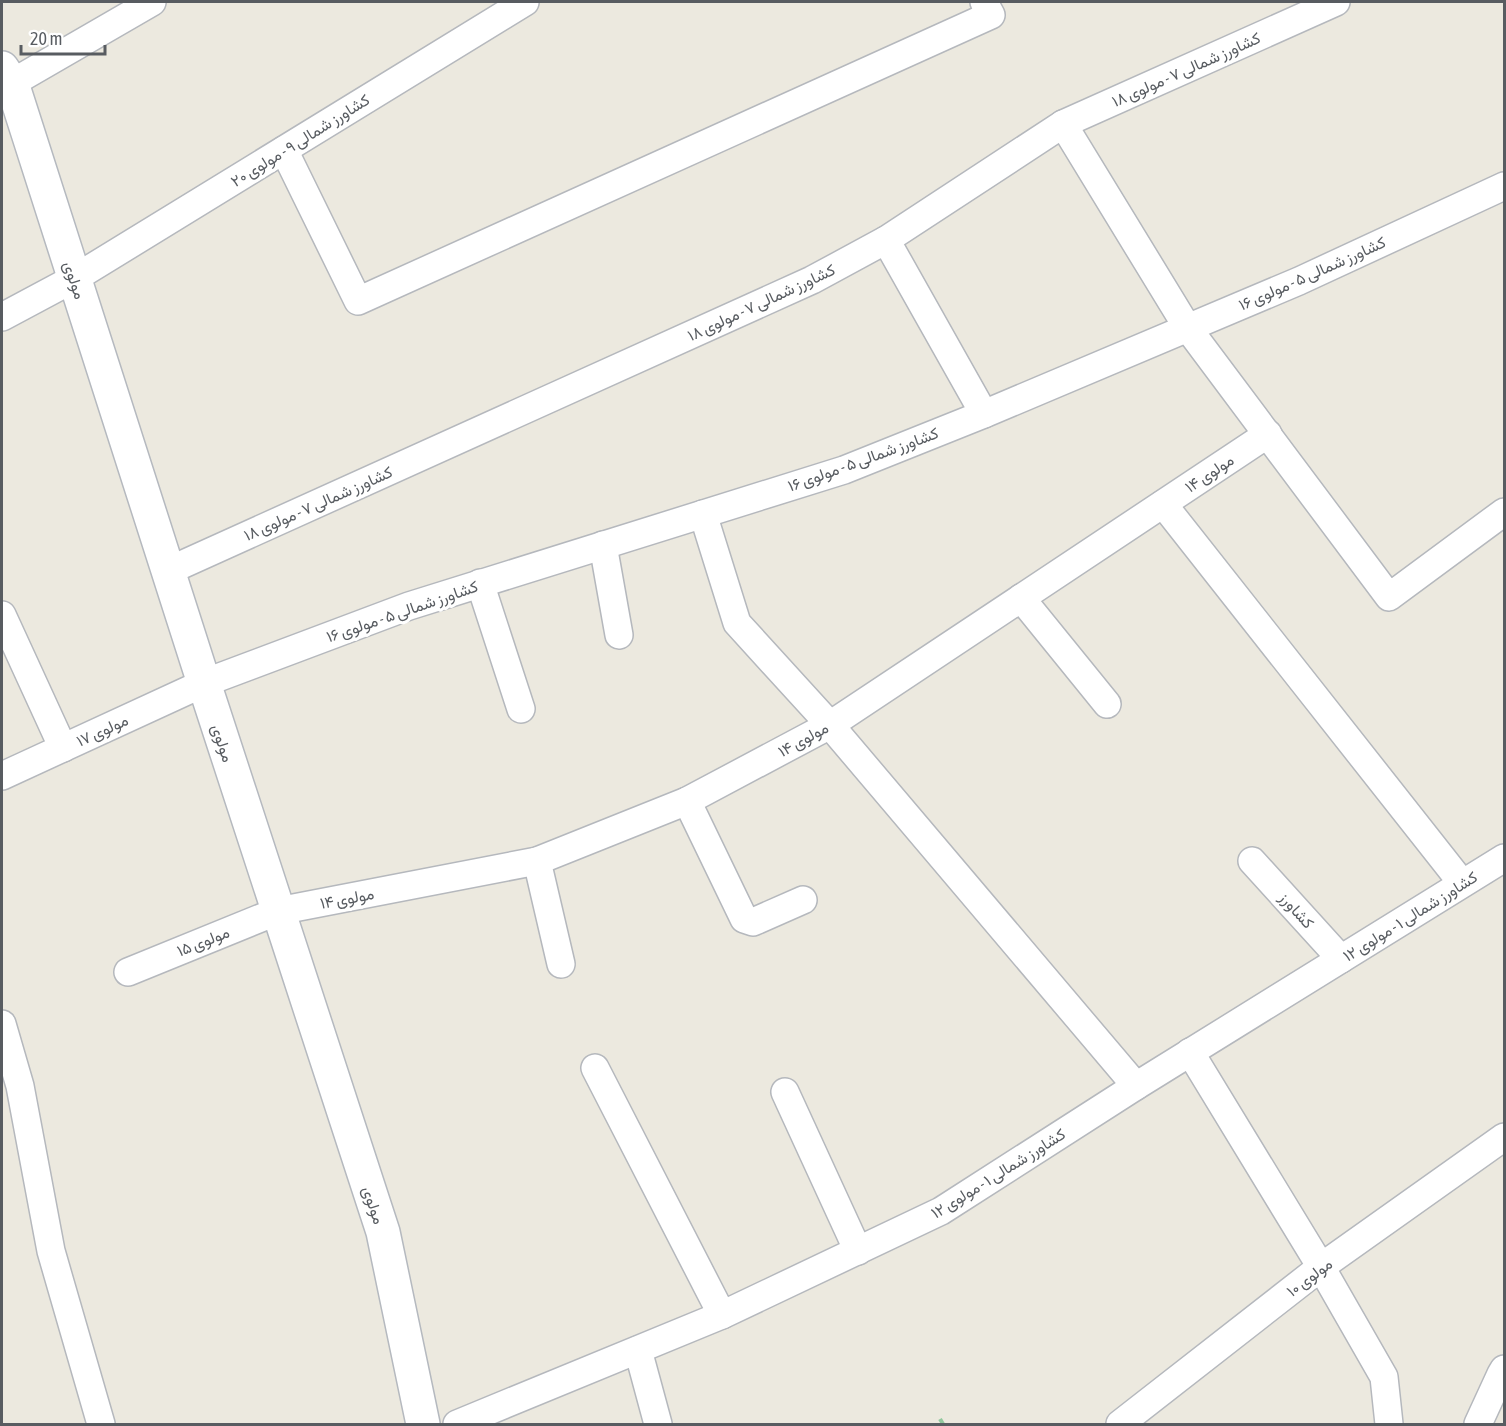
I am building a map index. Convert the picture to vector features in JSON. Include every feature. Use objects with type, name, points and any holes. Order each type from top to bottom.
[{"type":"street","points":[[7,75],[152,2]]},
{"type":"street","name":"کشاورز شمالی ۹ - مولوی ۲۰","points":[[2,317],[75,278],[525,2]]},
{"type":"street","points":[[284,150],[358,301],[991,15],[984,2]]},
{"type":"street","name":"کشاورز شمالی ۷ - مولوی ۱۸","points":[[168,571],[812,280],[886,240],[1063,124],[1336,2]]},
{"type":"street","name":"مولوی","points":[[7,75],[75,278],[383,1232],[423,1425]]},
{"type":"street","points":[[1063,124],[1187,327],[1389,597],[1504,512]]},
{"type":"street","name":"کشاورز شمالی ۵ - مولوی ۱۶","points":[[204,683],[409,606],[844,470],[984,414],[1299,280],[1504,186]]},
{"type":"street","points":[[886,240],[984,414]]},
{"type":"street","name":"مولوی ۱۴","points":[[278,911],[537,861],[687,801],[830,725],[1268,434]]},
{"type":"street","points":[[1163,504],[1462,883]]},
{"type":"street","points":[[703,514],[737,623],[830,725],[1136,1086]]},
{"type":"street","points":[[603,545],[619,635]]},
{"type":"street","points":[[480,583],[520,709]]},
{"type":"street","points":[[1021,598],[1107,704]]},
{"type":"street","points":[[2,615],[63,748]]},
{"type":"street","name":"مولوی ۱۷","points":[[2,776],[204,683]]},
{"type":"street","points":[[687,801],[744,919],[753,922],[802,900]]},
{"type":"street","name":"کشاورز شمالی ۱ - مولوی ۱۲","points":[[457,1425],[722,1315],[941,1212],[1190,1052],[1504,858]]},
{"type":"street","points":[[537,861],[561,964]]},
{"type":"street","name":"کشاورز","points":[[1252,861],[1341,959]]},
{"type":"street","name":"مولوی ۱۵","points":[[128,972],[278,911]]},
{"type":"street","points":[[2,1024],[20,1086],[51,1251],[101,1425]]},
{"type":"street","points":[[1190,1052],[1321,1267],[1384,1377],[1389,1425]]},
{"type":"street","points":[[595,1068],[722,1315]]},
{"type":"street","points":[[785,1092],[858,1251]]},
{"type":"street","name":"مولوی ۱۰","points":[[1120,1425],[1321,1267],[1504,1137]]},
{"type":"street","points":[[638,1350],[658,1425]]},
{"type":"street","points":[[1478,1425],[1504,1369]]},
{"type":"path","points":[[940,1419],[943,1425]]}]
